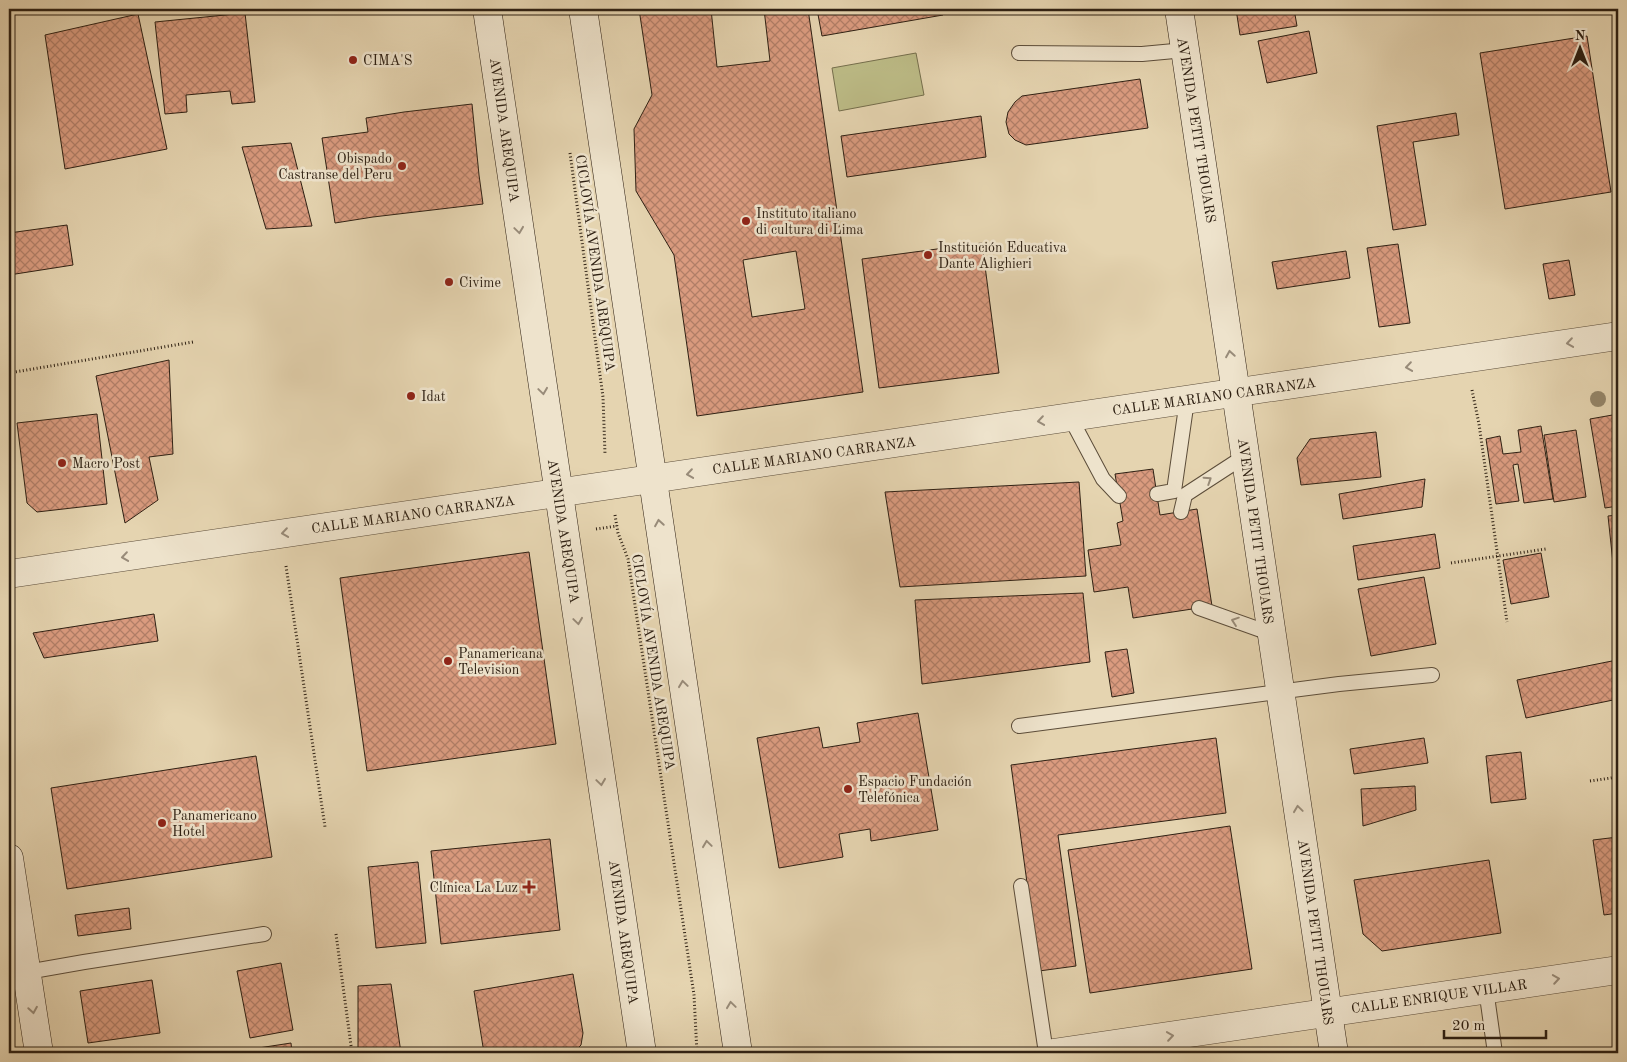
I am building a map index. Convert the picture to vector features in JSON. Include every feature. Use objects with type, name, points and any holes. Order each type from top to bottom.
[{"type":"main road","name":"AVENIDA AREQUIPA","points":[[486,9],[642,1053]]},
{"type":"main road","points":[[583,9],[738,1053]]},
{"type":"main road","name":"AVENIDA PETIT THOUARS","points":[[1179,9],[1334,1053]]},
{"type":"main road","name":"CALLE MARIANO CARRANZA","points":[[9,574],[1618,336]]},
{"type":"main road","points":[[9,858],[39,1053]]},
{"type":"main road","name":"CALLE ENRIQUE VILLAR","points":[[1053,1053],[1618,970]]},
{"type":"lane","points":[[1019,53],[1142,54],[1185,50]]},
{"type":"lane","points":[[1181,512],[1179,493],[1187,400]]},
{"type":"lane","points":[[1070,417],[1103,479],[1119,496]]},
{"type":"lane","points":[[1157,494],[1179,493],[1246,456]]},
{"type":"lane","points":[[1199,608],[1272,634]]},
{"type":"lane","points":[[1019,726],[1280,691],[1432,675]]},
{"type":"lane","points":[[1021,886],[1046,1053]]},
{"type":"lane","points":[[27,972],[264,934]]},
{"type":"lane","points":[[1486,990],[1495,1053]]},
{"type":"path","name":"CICLOVÍA AVENIDA AREQUIPA","points":[[569,145],[603,397],[604,449],[618,533],[630,569],[694,995],[697,1053]]},
{"type":"path","points":[[9,373],[193,342]]},
{"type":"path","points":[[1465,358],[1479,424],[1507,622]]},
{"type":"path","points":[[282,534],[325,827]]},
{"type":"path","points":[[1452,563],[1546,549]]},
{"type":"path","points":[[1590,781],[1618,776]]},
{"type":"path","points":[[336,934],[352,1053]]},
{"type":"shaded area","points":[[916,53],[924,95],[839,111],[832,68]]},
{"type":"building","name":"Instituto italiano di cultura di Lima","points":[[639,9],[711,9],[717,67],[770,61],[764,9],[808,9],[863,392],[697,416],[674,255],[636,191],[634,129],[652,95]],"holes":[[[796,251],[805,309],[752,317],[743,260]]]},
{"type":"building","points":[[817,9],[942,9],[943,15],[822,36]]},
{"type":"building","points":[[1236,9],[1294,9],[1297,26],[1240,35]]},
{"type":"building","points":[[245,13],[255,102],[232,104],[230,91],[186,95],[187,112],[165,114],[155,22]]},
{"type":"building","points":[[138,14],[167,149],[65,169],[45,35]]},
{"type":"building","points":[[1309,31],[1317,73],[1267,83],[1258,41]]},
{"type":"building","points":[[1587,36],[1611,192],[1505,209],[1480,53]]},
{"type":"building","points":[[1140,79],[1148,128],[1026,145],[1015,140],[1009,134],[1006,122],[1008,112],[1022,96]]},
{"type":"building","name":"Obispado Castranse del Peru","points":[[472,104],[483,204],[335,223],[322,138],[368,132],[366,118]]},
{"type":"building","points":[[1456,113],[1459,135],[1413,142],[1426,225],[1393,230],[1377,126]]},
{"type":"building","points":[[981,116],[986,157],[847,177],[841,136]]},
{"type":"building","points":[[291,143],[312,226],[266,229],[242,147]]},
{"type":"building","points":[[67,225],[73,265],[9,275],[9,233]]},
{"type":"building","points":[[982,243],[999,373],[879,388],[862,259]]},
{"type":"building","points":[[1398,244],[1410,323],[1379,327],[1367,248]]},
{"type":"building","points":[[1346,251],[1350,278],[1277,289],[1272,262]]},
{"type":"building","points":[[1569,260],[1575,295],[1549,299],[1543,264]]},
{"type":"building","points":[[169,360],[173,454],[149,457],[158,500],[125,523],[96,376]]},
{"type":"building","name":"Macro Post","points":[[97,414],[107,504],[37,512],[27,503],[17,423]]},
{"type":"building","points":[[1618,414],[1618,506],[1605,508],[1590,419]]},
{"type":"building","points":[[1541,426],[1553,499],[1524,503],[1518,464],[1513,465],[1519,501],[1496,504],[1486,439],[1500,436],[1503,454],[1521,452],[1518,430]]},
{"type":"building","points":[[1576,430],[1586,497],[1554,502],[1544,435]]},
{"type":"building","points":[[1376,432],[1381,477],[1301,485],[1297,458],[1310,439]]},
{"type":"building","points":[[1153,469],[1160,515],[1197,509],[1212,606],[1133,618],[1128,587],[1094,592],[1088,550],[1121,545],[1117,523],[1123,521],[1115,474]]},
{"type":"building","points":[[1425,479],[1422,507],[1343,519],[1339,494]]},
{"type":"building","points":[[1079,482],[1086,576],[900,587],[885,492]]},
{"type":"building","points":[[1618,515],[1618,601],[1617,601],[1608,516]]},
{"type":"building","points":[[1435,534],[1440,568],[1358,580],[1353,546]]},
{"type":"building","name":"Panamericana Television","points":[[529,552],[556,744],[367,771],[340,578]]},
{"type":"building","points":[[1541,553],[1549,597],[1511,604],[1503,560]]},
{"type":"building","points":[[1424,577],[1436,644],[1371,656],[1358,589]]},
{"type":"building","points":[[1083,593],[1090,662],[922,684],[915,600]]},
{"type":"building","points":[[154,614],[158,641],[44,658],[33,633]]},
{"type":"building","points":[[1127,649],[1134,693],[1112,697],[1105,652]]},
{"type":"building","points":[[1617,660],[1618,699],[1526,718],[1517,680]]},
{"type":"building","name":"Espacio Fundación Telefónica","points":[[918,713],[938,830],[871,841],[870,829],[839,834],[843,857],[779,868],[757,738],[819,727],[823,748],[860,742],[857,723]]},
{"type":"building","points":[[1216,738],[1226,813],[1058,835],[1076,966],[1039,971],[1011,765]]},
{"type":"building","points":[[1424,738],[1428,763],[1354,774],[1350,749]]},
{"type":"building","points":[[1521,752],[1526,799],[1491,803],[1486,756]]},
{"type":"building","name":"Panamericano Hotel","points":[[256,756],[272,857],[67,889],[51,788]]},
{"type":"building","points":[[1415,786],[1416,810],[1363,826],[1361,789]]},
{"type":"building","points":[[1230,826],[1252,969],[1090,993],[1068,850]]},
{"type":"building","points":[[1618,837],[1618,913],[1604,915],[1593,840]]},
{"type":"building","points":[[550,839],[560,930],[441,944],[431,851]]},
{"type":"building","points":[[1489,860],[1501,933],[1382,951],[1363,934],[1354,880]]},
{"type":"building","points":[[418,862],[426,943],[376,948],[368,867]]},
{"type":"building","points":[[129,908],[131,929],[78,936],[75,915]]},
{"type":"building","points":[[281,963],[293,1030],[250,1038],[237,971]]},
{"type":"building","points":[[573,974],[583,1033],[581,1045],[573,1053],[484,1053],[474,991]]},
{"type":"building","points":[[152,980],[160,1033],[88,1043],[80,991]]},
{"type":"building","points":[[391,984],[401,1053],[358,1053],[358,986]]},
{"type":"building","points":[[291,1043],[292,1053],[240,1053],[239,1051]]},
{"type":"place","name":"CIMA'S","points":[[353,60]]},
{"type":"place","name":"Obispado Castranse del Peru","points":[[402,166]]},
{"type":"place","name":"Instituto italiano di cultura di Lima","points":[[746,221]]},
{"type":"place","name":"Institución Educativa Dante Alighieri","points":[[928,255]]},
{"type":"place","name":"Civime","points":[[449,282]]},
{"type":"place","name":"Idat","points":[[411,396]]},
{"type":"place","name":"Macro Post","points":[[62,463]]},
{"type":"place","name":"Panamericana Television","points":[[448,661]]},
{"type":"place","name":"Espacio Fundación Telefónica","points":[[848,789]]},
{"type":"place","name":"Panamericano Hotel","points":[[162,823]]},
{"type":"place","name":"Clínica La Luz","points":[[529,887]]}]
